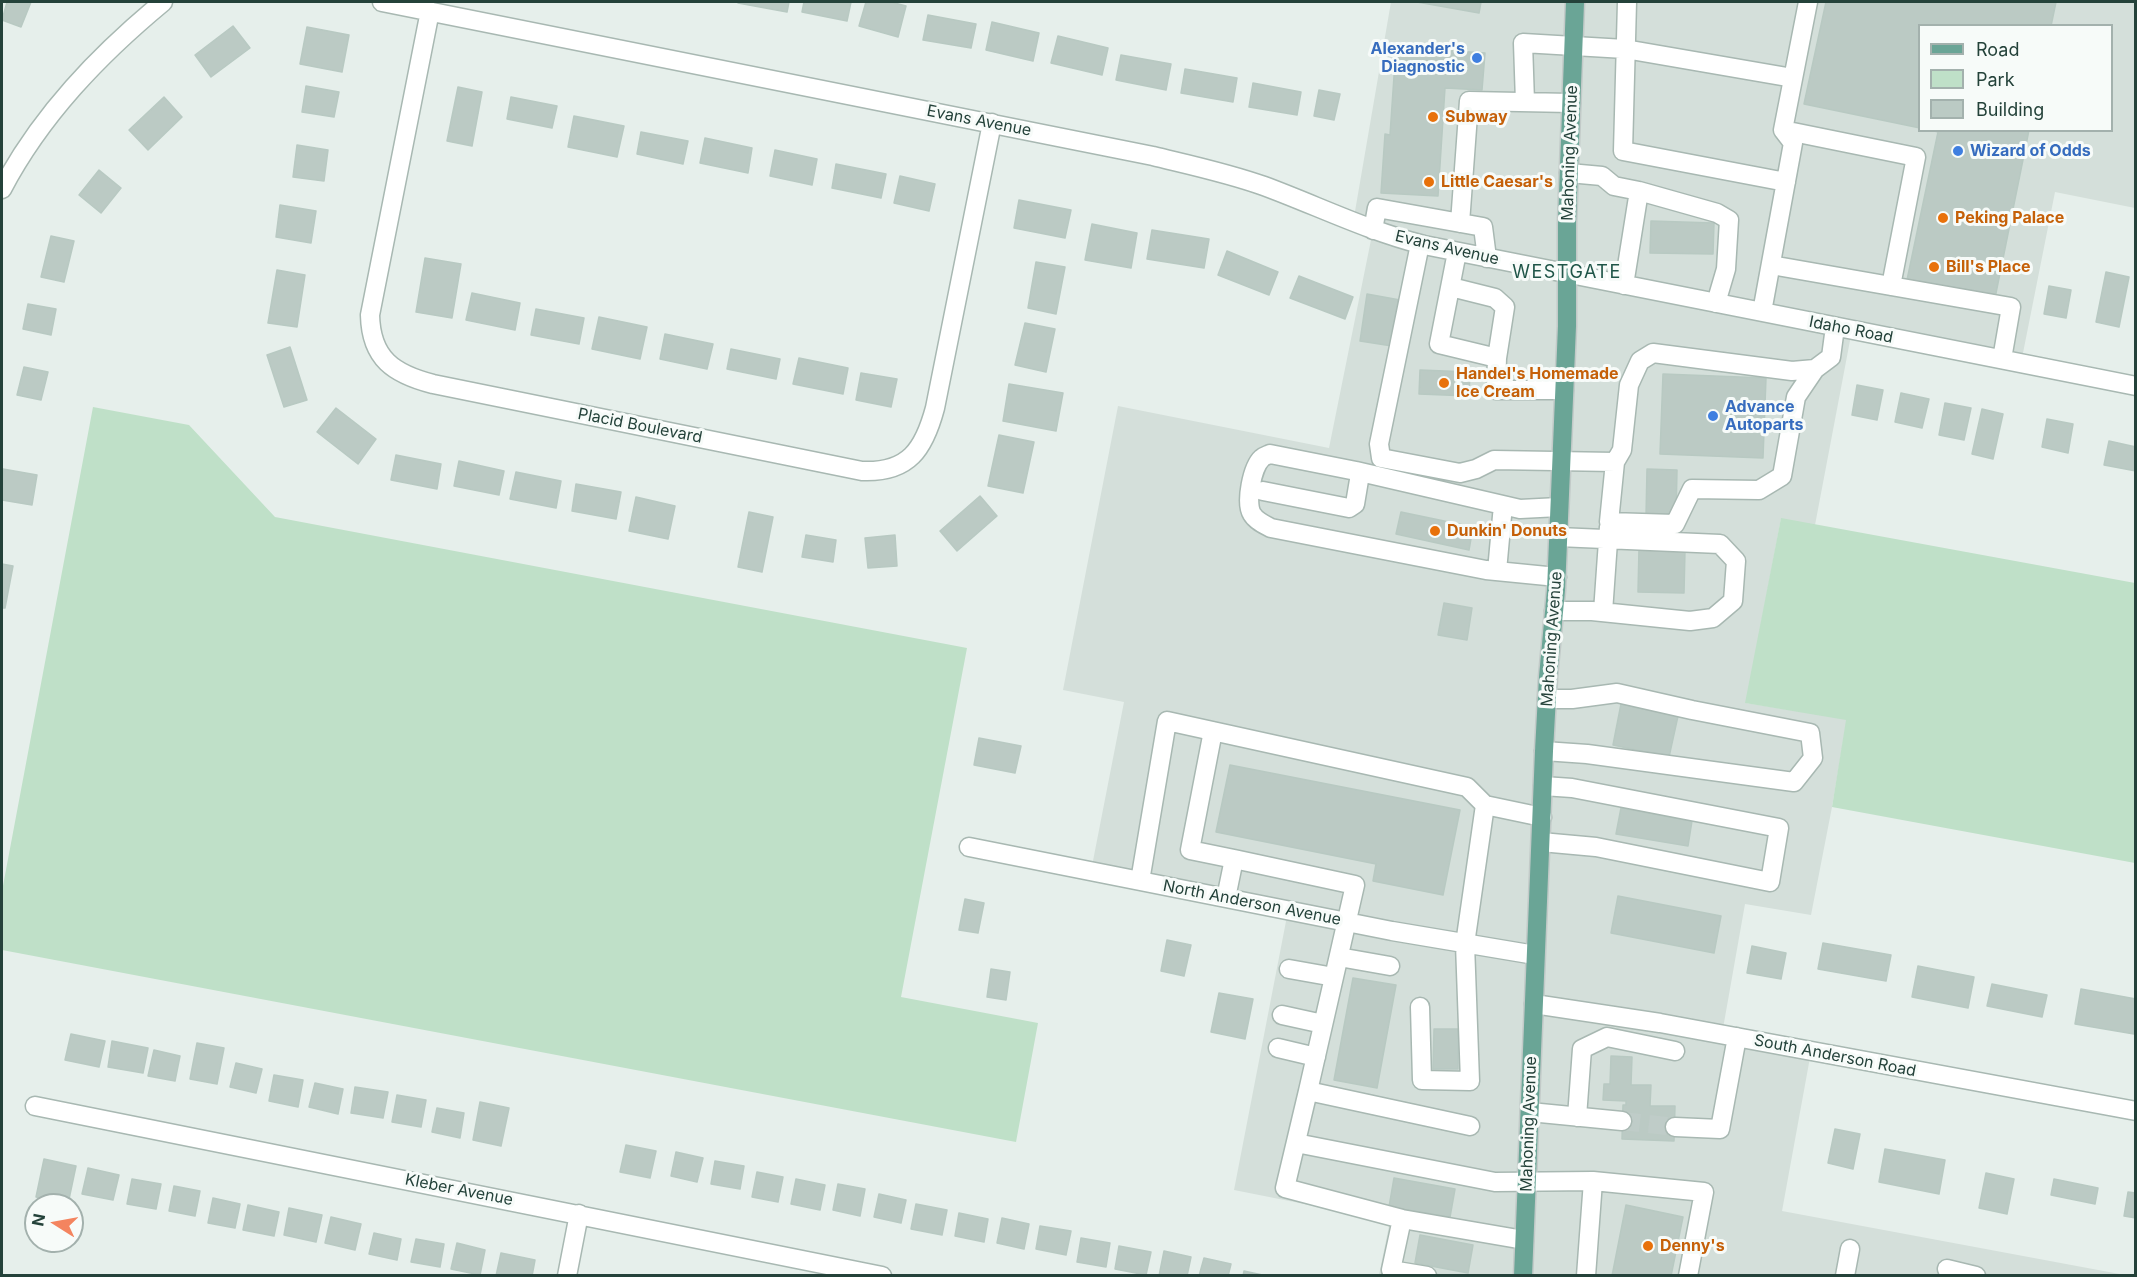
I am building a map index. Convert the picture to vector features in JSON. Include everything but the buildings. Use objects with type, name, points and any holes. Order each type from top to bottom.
[{"type":"main road","name":"Mahoning Avenue","points":[[1523,1275],[1544,751],[1557,577],[1562,462],[1575,2]]},
{"type":"street","points":[[2,189],[33,138],[83,74],[121,37],[163,2]]},
{"type":"street","name":"Evans Avenue","points":[[382,2],[1153,156],[1230,175],[1373,230],[1420,244],[1567,274]]},
{"type":"street","points":[[1602,176],[1623,151],[1627,2]]},
{"type":"street","points":[[1783,130],[1808,2]]},
{"type":"street","name":"Placid Boulevard","points":[[430,11],[370,315],[370,330],[375,346],[383,359],[395,370],[412,379],[433,384],[839,467],[873,472],[890,469],[908,460],[918,450],[928,434],[992,123]]},
{"type":"street","points":[[1525,102],[1523,43],[1625,49],[1793,78]]},
{"type":"street","points":[[1460,223],[1469,101],[1571,103]]},
{"type":"street","points":[[1762,312],[1794,143],[1783,130]]},
{"type":"street","points":[[1783,130],[1916,157],[1890,286]]},
{"type":"street","points":[[1623,151],[1786,182]]},
{"type":"street","points":[[1569,173],[1602,176],[1614,186],[1717,213],[1729,220],[1726,269],[1716,303]]},
{"type":"street","points":[[1624,285],[1639,191]]},
{"type":"street","points":[[1373,230],[1377,208],[1483,227],[1487,258]]},
{"type":"street","points":[[1420,244],[1379,444],[1381,458],[1460,473],[1476,469],[1494,460],[1615,462]]},
{"type":"street","points":[[1457,252],[1439,345],[1497,358]]},
{"type":"street","points":[[1771,265],[2011,307],[2002,360]]},
{"type":"street","name":"Idaho Road","points":[[1567,274],[2136,386]]},
{"type":"street","points":[[1450,287],[1495,298],[1505,307],[1497,358],[1496,390],[1564,390]]},
{"type":"street","points":[[1558,537],[1613,533],[1675,524],[1692,489],[1758,489],[1782,476],[1796,397],[1815,369],[1831,357],[1835,327]]},
{"type":"street","points":[[1603,612],[1613,533],[1615,462],[1622,450],[1629,385],[1640,361],[1653,353],[1792,371],[1815,369]]},
{"type":"street","points":[[1557,577],[1491,571],[1271,528],[1252,514],[1248,502],[1255,468],[1262,458],[1270,454],[1520,509],[1559,507]]},
{"type":"street","points":[[1389,479],[1386,484],[1382,485],[1284,463],[1275,464],[1267,474],[1260,507],[1277,519],[1481,562],[1491,571]]},
{"type":"street","points":[[1263,492],[1349,508],[1355,504],[1359,480]]},
{"type":"street","points":[[1491,571],[1503,505]]},
{"type":"street","points":[[1554,611],[1603,612],[1690,621],[1713,618],[1733,601],[1736,561],[1720,544],[1613,533]]},
{"type":"street","points":[[1544,751],[1587,754],[1794,782],[1813,758],[1810,733],[1617,693],[1572,699],[1547,699]]},
{"type":"street","points":[[1140,881],[1167,721],[1467,787],[1485,805],[1542,817]]},
{"type":"street","points":[[1213,731],[1190,850],[1355,885],[1285,1188],[1402,1219],[1524,1240]]},
{"type":"street","points":[[1541,842],[1596,847],[1770,882],[1779,828],[1572,788],[1543,786]]},
{"type":"street","points":[[1420,1007],[1422,1080],[1470,1081],[1465,944],[1485,805]]},
{"type":"street","name":"North Anderson Avenue","points":[[969,846],[1346,922],[1535,955]]},
{"type":"street","points":[[1226,898],[1234,859]]},
{"type":"street","points":[[1339,957],[1390,966]]},
{"type":"street","points":[[1289,969],[1334,977]]},
{"type":"street","name":"South Anderson Road","points":[[1534,1004],[1608,1014],[2136,1111]]},
{"type":"street","points":[[1607,1037],[1608,1014]]},
{"type":"street","points":[[1282,1015],[1323,1024]]},
{"type":"street","points":[[1577,1116],[1582,1049],[1607,1037],[1675,1050]]},
{"type":"street","points":[[1675,1127],[1720,1130],[1737,1037]]},
{"type":"street","points":[[1278,1048],[1316,1057]]},
{"type":"street","points":[[1308,1091],[1470,1126]]},
{"type":"street","name":"Kleber Avenue","points":[[35,1106],[882,1275]]},
{"type":"street","points":[[1530,1112],[1622,1121]]},
{"type":"street","points":[[1296,1143],[1495,1182],[1593,1181],[1704,1192],[1688,1275]]},
{"type":"street","points":[[1586,1275],[1593,1181]]},
{"type":"street","points":[[567,1275],[579,1214]]},
{"type":"street","points":[[1402,1219],[1390,1270],[1427,1275]]},
{"type":"street","points":[[1845,1275],[1850,1249]]},
{"type":"street","points":[[1947,1269],[1976,1275]]},
{"type":"shaded area","points":[[1391,2],[2135,2],[2135,208],[2055,192],[2021,363],[1852,330],[1815,525],[1781,519],[1746,703],[1847,719],[1832,807],[1811,915],[1745,904],[1722,1034],[1811,1052],[1782,1211],[2125,1275],[1379,1275],[1390,1221],[1234,1190],[1288,911],[1091,871],[1124,702],[1063,690],[1118,406],[1329,448],[1373,230],[1353,223]]},
{"type":"green space","points":[[93,407],[189,425],[275,517],[967,648],[901,997],[1038,1023],[1016,1142],[2,950],[2,891]]},
{"type":"green space","points":[[1781,518],[2135,583],[2135,863],[1832,807],[1846,720],[1745,703]]},
{"type":"tunnel","points":[[1622,1121],[1675,1127]]},
{"type":"place","name":"Alexander's Diagnostic","points":[[1477,58]]},
{"type":"place","name":"Subway","points":[[1433,117]]},
{"type":"place","name":"Wizard of Odds","points":[[1958,151]]},
{"type":"place","name":"Little Caesar's","points":[[1429,182]]},
{"type":"place","name":"Peking Palace","points":[[1943,218]]},
{"type":"place","name":"Bill's Place","points":[[1934,267]]},
{"type":"place","name":"Handel's Homemade Ice Cream","points":[[1444,383]]},
{"type":"place","name":"Advance Autoparts","points":[[1713,416]]},
{"type":"place","name":"Dunkin' Donuts","points":[[1435,531]]},
{"type":"place","name":"Denny's","points":[[1648,1246]]},
{"type":"district","name":"WESTGATE","points":[[1567,273]]}]
